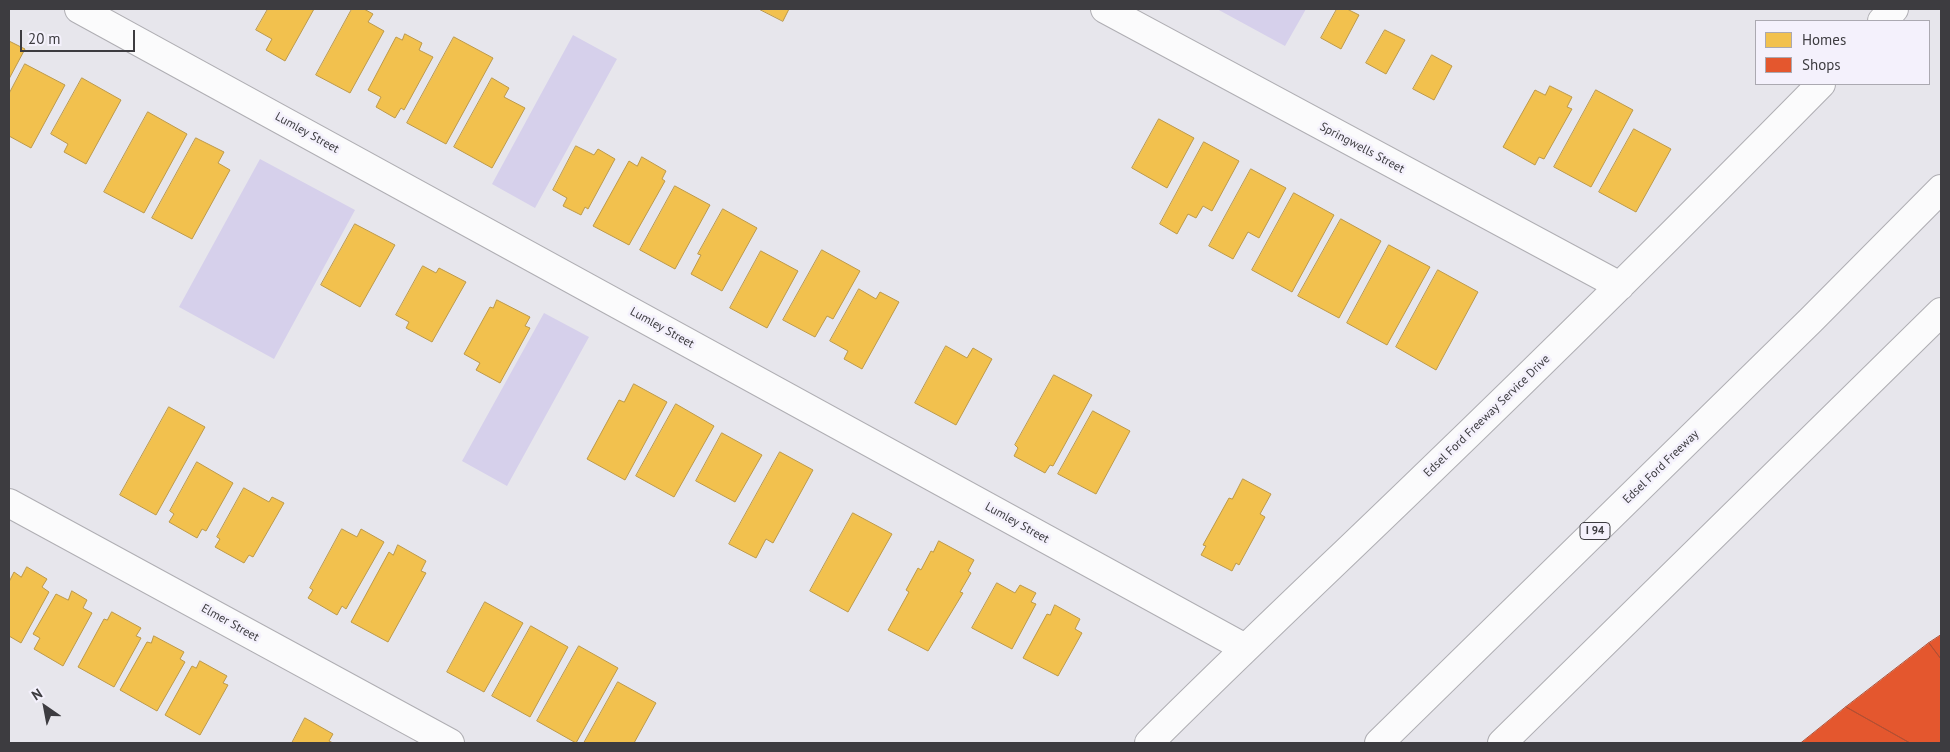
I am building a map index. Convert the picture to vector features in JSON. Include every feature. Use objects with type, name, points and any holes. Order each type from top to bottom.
[{"type":"main road","name":"Lumley Street","points":[[79,9],[1245,648]]},
{"type":"main road","name":"Springwells Street","points":[[1105,9],[1620,286]]},
{"type":"main road","points":[[1883,20],[1894,9]]},
{"type":"main road","name":"Edsel Ford Freeway Service Drive","points":[[1149,743],[1620,286],[1820,85]]},
{"type":"main road","name":"Edsel Ford Freeway","points":[[1379,743],[1941,190]]},
{"type":"main road","points":[[1502,743],[1941,312]]},
{"type":"main road","name":"Elmer Street","points":[[9,503],[450,743]]},
{"type":"shaded area","points":[[1217,9],[1306,9],[1285,46]]},
{"type":"shaded area","points":[[573,35],[617,59],[535,208],[492,184]]},
{"type":"shaded area","points":[[260,159],[355,210],[274,359],[179,307]]},
{"type":"shaded area","points":[[544,313],[589,337],[507,486],[462,461]]},
{"type":"building: Homes","points":[[268,9],[314,9],[285,61],[266,50],[272,39],[256,30]]},
{"type":"building: Homes","points":[[352,9],[364,9],[373,14],[368,22],[384,31],[350,93],[316,75]]},
{"type":"building: Homes","points":[[759,9],[789,9],[783,21]]},
{"type":"building: Homes","points":[[1337,9],[1347,9],[1359,15],[1341,49],[1321,38]]},
{"type":"building: Homes","points":[[1385,30],[1405,40],[1386,74],[1366,63]]},
{"type":"building: Homes","points":[[405,34],[422,43],[419,50],[433,57],[404,110],[401,108],[395,118],[376,107],[381,97],[368,90],[396,37],[402,40]]},
{"type":"building: Homes","points":[[454,37],[493,58],[446,144],[407,123]]},
{"type":"building: Homes","points":[[9,41],[25,49],[9,79]]},
{"type":"building: Homes","points":[[1432,55],[1452,66],[1434,100],[1413,89]]},
{"type":"building: Homes","points":[[25,64],[65,85],[31,148],[9,136],[9,94]]},
{"type":"building: Homes","points":[[82,78],[121,100],[86,164],[64,152],[68,144],[51,134]]},
{"type":"building: Homes","points":[[492,78],[509,88],[504,97],[525,108],[492,168],[454,147]]},
{"type":"building: Homes","points":[[1550,86],[1572,97],[1567,107],[1572,109],[1544,159],[1539,157],[1535,165],[1503,147],[1535,90],[1545,95]]},
{"type":"building: Homes","points":[[1596,90],[1633,110],[1591,187],[1554,167]]},
{"type":"building: Homes","points":[[148,112],[187,134],[144,213],[104,192]]},
{"type":"building: Homes","points":[[1159,119],[1194,138],[1167,188],[1132,168]]},
{"type":"building: Homes","points":[[1634,129],[1671,149],[1636,212],[1599,192]]},
{"type":"building: Homes","points":[[196,138],[224,152],[218,163],[230,170],[192,239],[152,218]]},
{"type":"building: Homes","points":[[1204,142],[1239,161],[1212,211],[1203,206],[1196,218],[1188,214],[1177,234],[1160,224]]},
{"type":"building: Homes","points":[[576,146],[594,155],[598,149],[615,159],[588,209],[585,207],[581,215],[563,206],[567,198],[553,190]]},
{"type":"building: Homes","points":[[642,157],[666,171],[662,179],[665,181],[629,245],[593,226],[629,161],[637,166]]},
{"type":"building: Homes","points":[[1251,169],[1286,188],[1259,238],[1248,232],[1233,259],[1209,246]]},
{"type":"building: Homes","points":[[675,186],[710,205],[675,269],[640,250]]},
{"type":"building: Homes","points":[[1294,193],[1334,215],[1292,292],[1252,270]]},
{"type":"building: Homes","points":[[723,209],[757,228],[722,291],[691,274],[701,255],[698,254]]},
{"type":"building: Homes","points":[[1341,219],[1381,241],[1339,318],[1298,296]]},
{"type":"building: Homes","points":[[355,224],[395,245],[360,307],[321,285]]},
{"type":"building: Homes","points":[[1389,245],[1430,267],[1387,345],[1347,323]]},
{"type":"building: Homes","points":[[822,250],[860,271],[833,319],[827,316],[815,337],[783,320]]},
{"type":"building: Homes","points":[[761,251],[798,271],[767,328],[730,308]]},
{"type":"building: Homes","points":[[423,266],[436,273],[439,268],[466,282],[432,342],[406,328],[409,322],[396,315]]},
{"type":"building: Homes","points":[[1438,270],[1478,292],[1436,370],[1396,347]]},
{"type":"building: Homes","points":[[859,289],[876,299],[880,292],[899,302],[862,369],[844,359],[848,351],[830,341]]},
{"type":"building: Homes","points":[[497,300],[530,317],[525,326],[530,328],[500,383],[476,370],[480,363],[464,354],[490,307],[493,308]]},
{"type":"building: Homes","points":[[946,346],[967,358],[973,348],[992,359],[956,425],[915,403]]},
{"type":"building: Homes","points":[[1054,375],[1092,395],[1053,466],[1050,465],[1045,473],[1014,456],[1018,448],[1015,445]]},
{"type":"building: Homes","points":[[634,384],[667,402],[625,480],[587,459],[619,400],[624,402]]},
{"type":"building: Homes","points":[[676,404],[714,426],[674,497],[636,476]]},
{"type":"building: Homes","points":[[169,407],[205,427],[156,515],[120,495]]},
{"type":"building: Homes","points":[[1093,411],[1130,431],[1096,494],[1058,474]]},
{"type":"building: Homes","points":[[722,433],[762,455],[735,502],[696,481]]},
{"type":"building: Homes","points":[[780,452],[813,470],[773,543],[766,539],[756,558],[729,544]]},
{"type":"building: Homes","points":[[197,462],[233,483],[206,531],[202,529],[197,538],[169,522],[174,514],[170,511]]},
{"type":"building: Homes","points":[[1243,479],[1271,494],[1260,514],[1265,517],[1239,565],[1236,563],[1232,571],[1201,555],[1206,546],[1203,545],[1229,498],[1232,499]]},
{"type":"building: Homes","points":[[244,488],[269,502],[272,497],[284,503],[253,557],[249,555],[244,563],[215,547],[220,539],[217,537]]},
{"type":"building: Homes","points":[[853,513],[892,534],[848,612],[810,591]]},
{"type":"building: Homes","points":[[342,529],[357,537],[361,529],[384,542],[346,609],[342,606],[337,615],[308,598],[313,590],[310,588]]},
{"type":"building: Homes","points":[[939,541],[974,560],[968,571],[971,573],[960,592],[963,593],[928,651],[888,630],[909,592],[906,590],[918,568],[921,570],[931,551],[933,552]]},
{"type":"building: Homes","points":[[398,545],[426,561],[421,571],[426,573],[388,642],[351,622],[389,552],[393,555]]},
{"type":"building: Homes","points":[[27,567],[47,579],[42,587],[49,592],[21,643],[9,636],[9,582],[14,572],[21,577]]},
{"type":"building: Homes","points":[[997,583],[1015,593],[1020,585],[1036,593],[1031,602],[1036,604],[1012,649],[972,628]]},
{"type":"building: Homes","points":[[72,591],[87,600],[83,608],[92,613],[63,666],[34,649],[40,638],[33,634],[56,594],[68,600]]},
{"type":"building: Homes","points":[[485,602],[523,623],[484,692],[447,672]]},
{"type":"building: Homes","points":[[1055,605],[1080,619],[1075,629],[1082,633],[1058,676],[1023,658],[1047,614],[1050,615]]},
{"type":"building: Homes","points":[[112,612],[141,628],[136,636],[141,638],[114,687],[78,667],[104,619],[107,620]]},
{"type":"building: Homes","points":[[531,626],[568,647],[530,717],[492,696]]},
{"type":"building: Homes","points":[[154,636],[184,652],[180,659],[185,662],[157,711],[120,690],[147,642],[151,643]]},
{"type":"building: Homes","points":[[579,646],[618,668],[576,743],[537,721]]},
{"type":"building: Homes","points":[[200,661],[227,676],[223,683],[228,685],[200,735],[165,715],[192,666],[196,668]]},
{"type":"building: Homes","points":[[618,682],[656,703],[634,743],[584,743]]},
{"type":"building: Homes","points":[[305,718],[333,734],[329,741],[333,743],[292,743]]},
{"type":"building: Shops","points":[[1941,635],[1941,659],[1929,643]]},
{"type":"building: Shops","points":[[1929,643],[1941,659],[1941,743],[1910,743],[1846,707]]},
{"type":"building: Shops","points":[[1846,707],[1910,743],[1801,743]]}]
